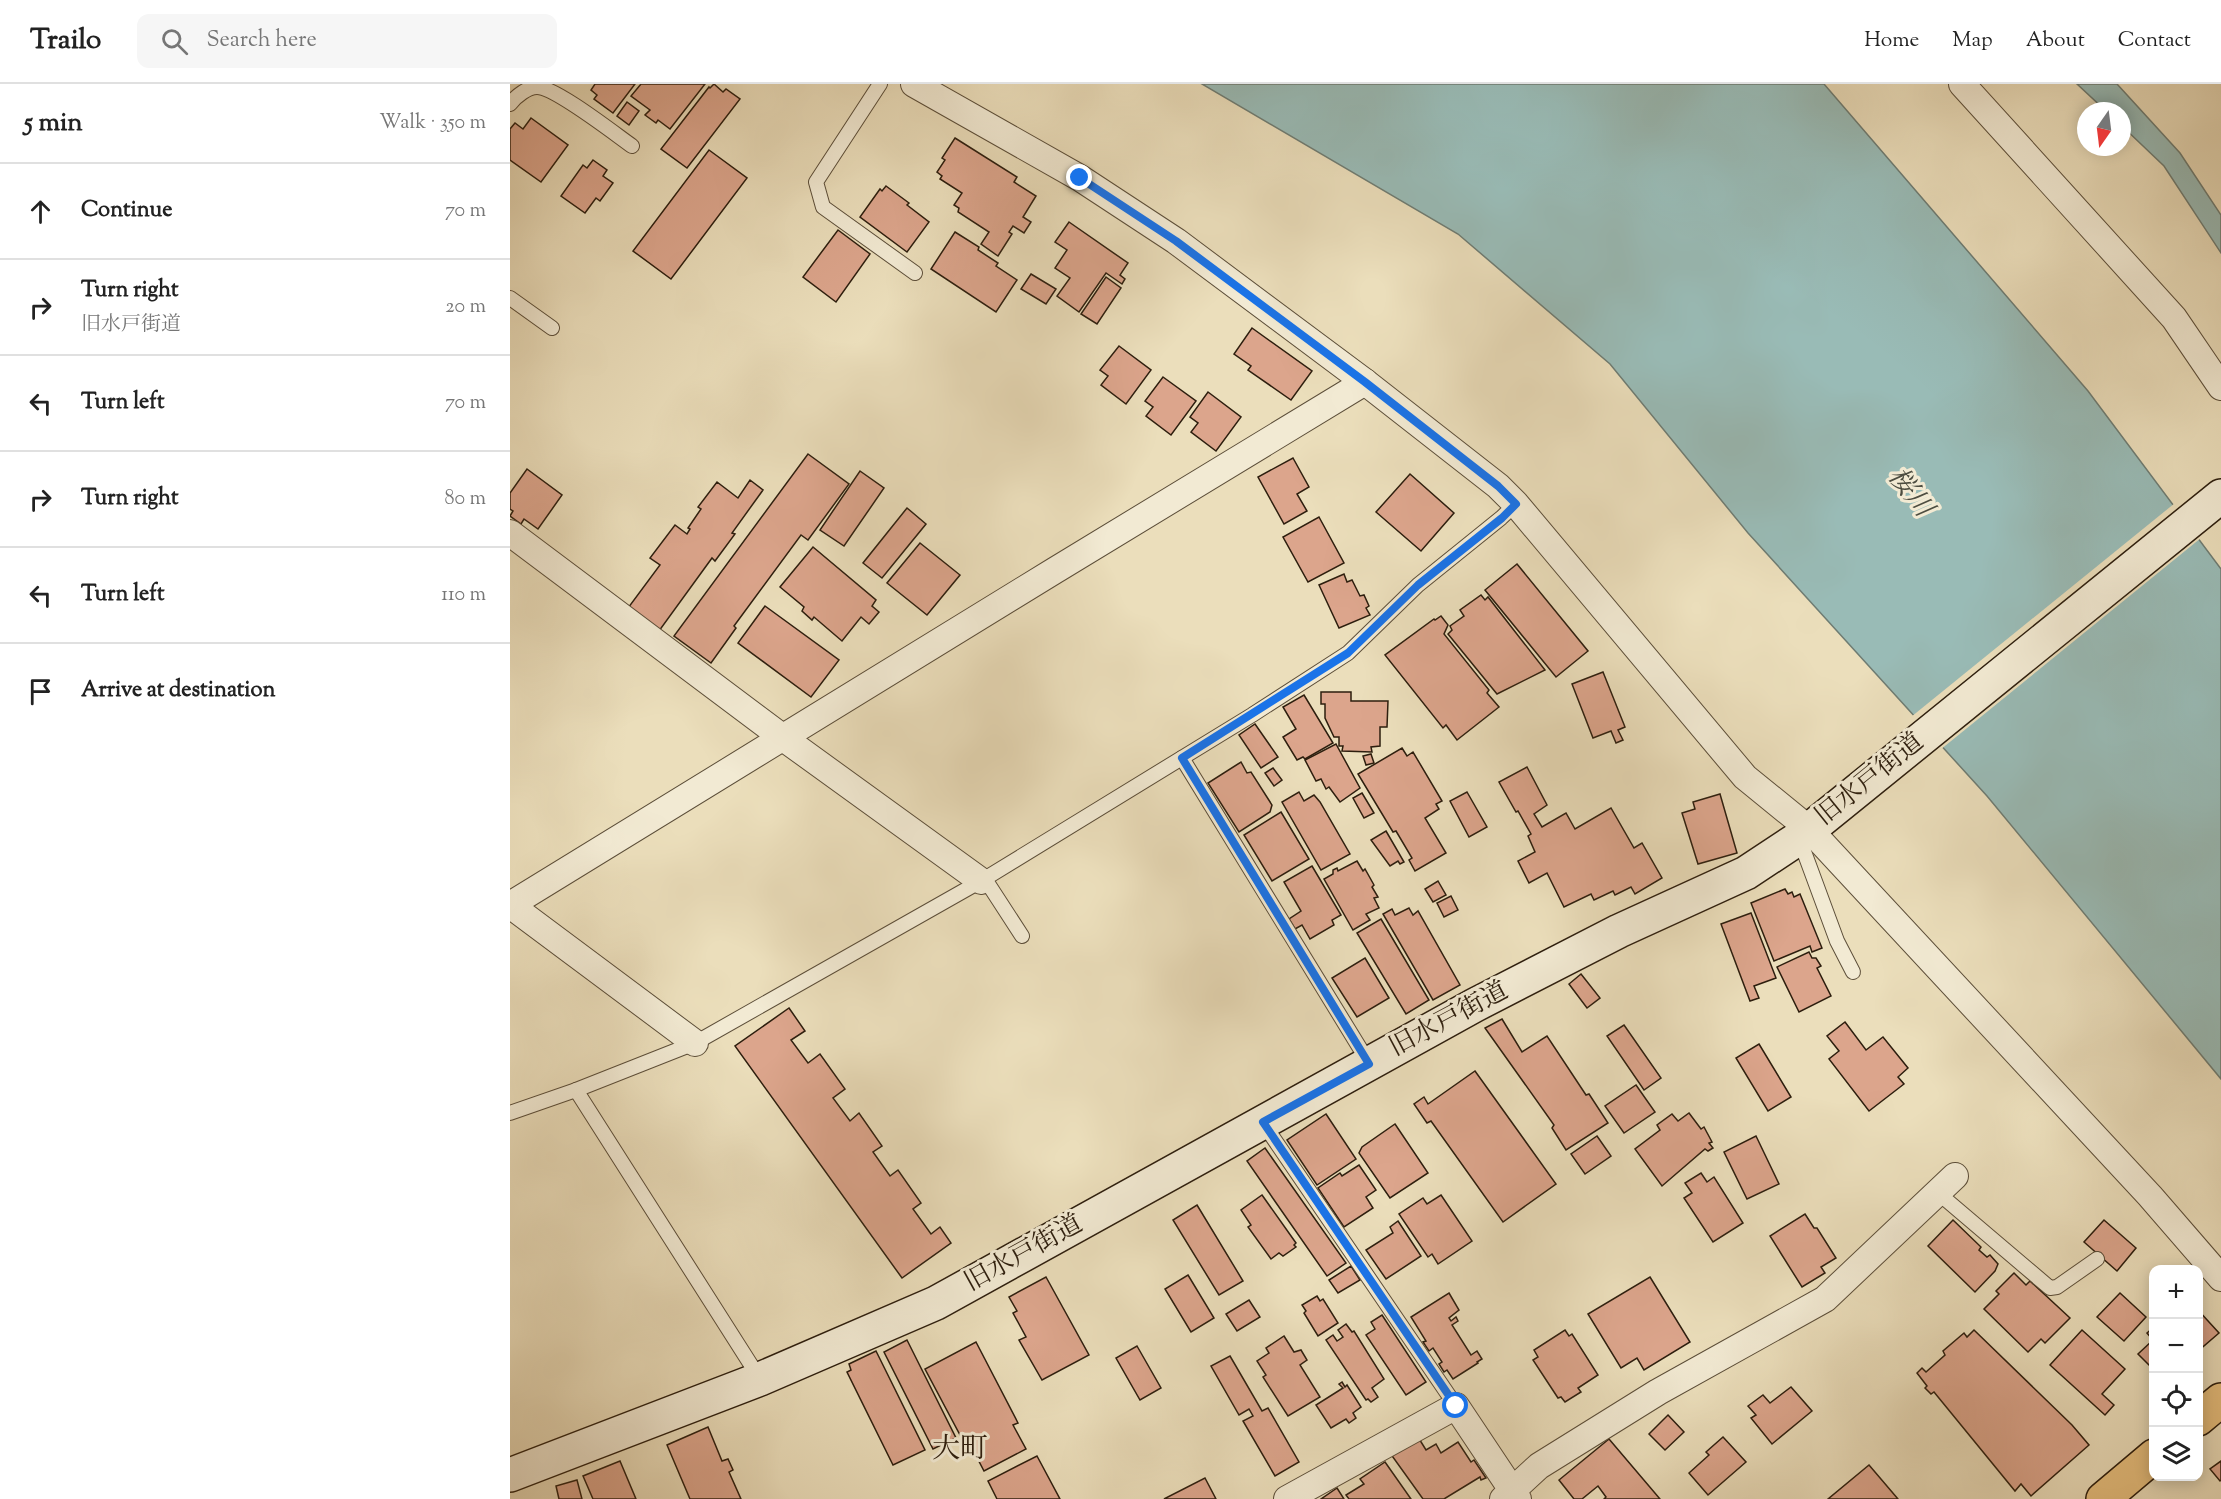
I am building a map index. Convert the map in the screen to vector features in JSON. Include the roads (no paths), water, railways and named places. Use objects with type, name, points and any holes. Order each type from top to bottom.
[{"type":"highway","points":[[2203,1416],[2221,1400]]},
{"type":"highway","points":[[2103,1499],[2149,1460]]},
{"type":"street","points":[[914,84],[1090,184],[1176,241],[1365,382],[1498,486],[1516,504],[1745,777],[1812,827],[2150,1196],[2221,1278]]},
{"type":"street","points":[[1962,84],[2174,318],[2221,387]]},
{"type":"street","points":[[695,1043],[510,905],[1365,382]]},
{"type":"street","name":"旧水戸街道","points":[[510,1475],[760,1379],[936,1303],[1474,1005],[1619,931],[1746,873],[1812,827],[2221,496]]},
{"type":"street","points":[[510,533],[782,737],[983,880]]},
{"type":"street","points":[[1287,1499],[1456,1406],[1511,1497],[1539,1466],[1658,1392],[1825,1299],[1946,1184]]},
{"type":"lane","points":[[880,84],[816,182],[823,207],[915,273]]},
{"type":"lane","points":[[510,104],[527,90],[538,87],[556,94],[632,146]]},
{"type":"lane","points":[[511,301],[552,328]]},
{"type":"lane","points":[[510,1113],[576,1090],[695,1043],[983,880],[1348,653],[1418,585],[1502,518],[1516,504]]},
{"type":"lane","points":[[1182,758],[1369,1064]]},
{"type":"lane","points":[[1812,827],[1837,940],[1853,972]]},
{"type":"lane","points":[[983,880],[1022,936]]},
{"type":"lane","points":[[576,1090],[760,1379]]},
{"type":"lane","points":[[1263,1122],[1456,1406]]},
{"type":"lane","points":[[1946,1184],[2050,1288],[2056,1287],[2097,1259]]},
{"type":"water","name":"桜川","points":[[1202,84],[1824,84],[2088,391],[2221,569],[2221,1079],[1987,796],[1748,533],[1610,364],[1458,234]]},
{"type":"water","points":[[2077,84],[2117,84],[2180,153],[2221,215],[2221,253],[2164,166],[2131,135],[2131,102],[2096,102]]},
{"type":"district","name":"大町","points":[[960,1450]]}]
